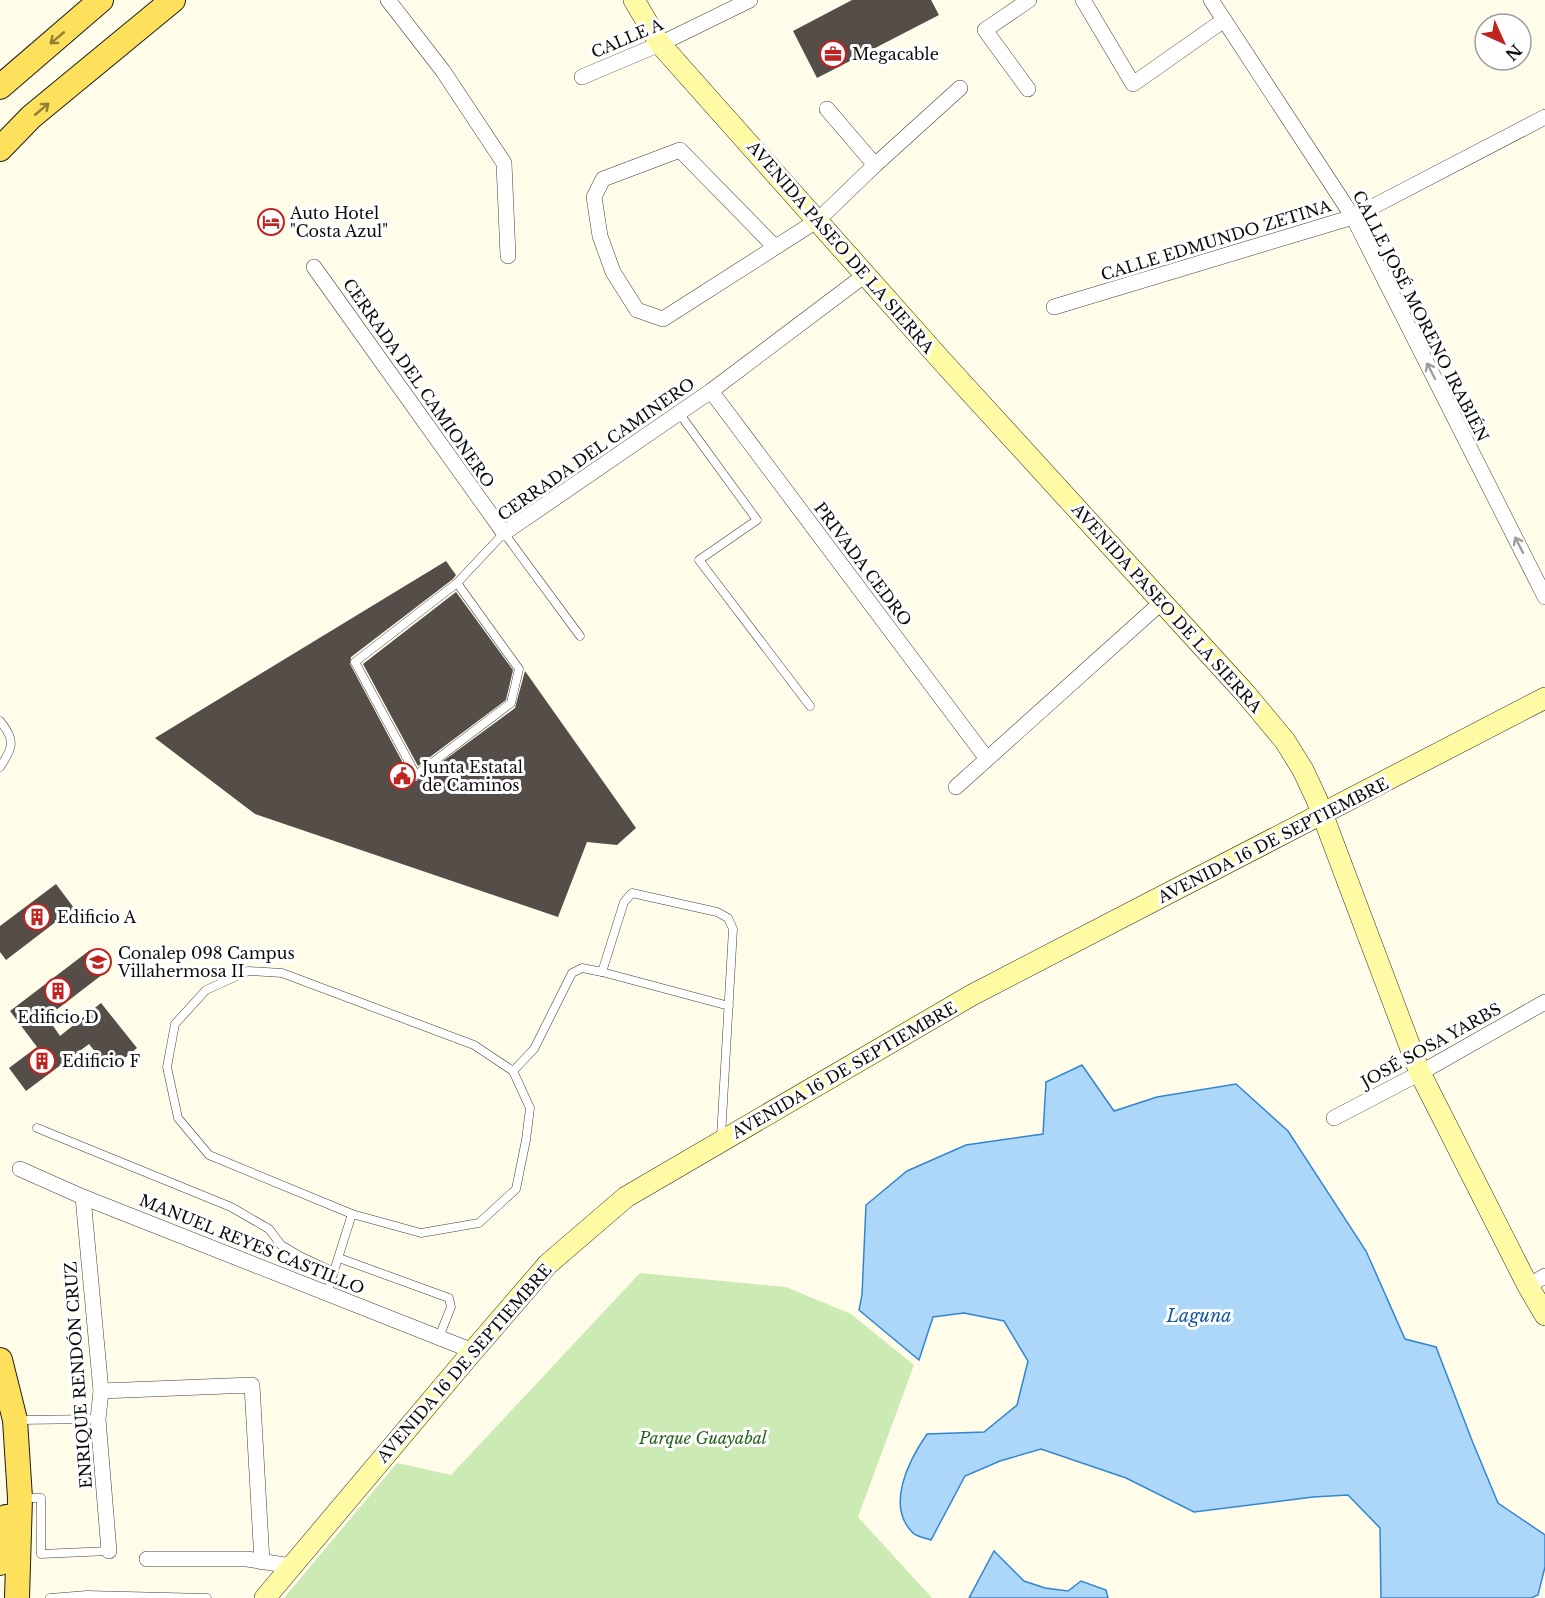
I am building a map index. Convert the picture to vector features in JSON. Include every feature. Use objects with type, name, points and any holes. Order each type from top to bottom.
[{"type":"main road","points":[[0,87],[101,0]]},
{"type":"main road","points":[[0,149],[31,117],[173,0]]},
{"type":"main road","name":"AVENIDA PASEO DE LA SIERRA","points":[[634,0],[660,44],[941,360],[1163,601],[1285,741],[1303,770],[1322,814],[1420,1073],[1536,1281],[1545,1315]]},
{"type":"main road","name":"AVENIDA 16 DE SEPTIEMBRE","points":[[265,1598],[548,1264],[626,1197],[972,995],[1545,698]]},
{"type":"main road","points":[[0,1360],[15,1431],[20,1498],[17,1598]]},
{"type":"main road","points":[[0,1563],[15,1431]]},
{"type":"street","points":[[388,0],[443,71],[504,163],[508,256]]},
{"type":"street","name":"CALLE A","points":[[582,77],[660,44],[750,0]]},
{"type":"street","points":[[1028,89],[985,30],[1029,0]]},
{"type":"street","points":[[1083,0],[1133,84],[1224,20]]},
{"type":"street","name":"CALLE JOSÉ MORENO IRABIÉN","points":[[1211,0],[1353,217],[1545,597]]},
{"type":"street","points":[[775,247],[680,150],[603,179],[594,197],[600,236],[614,272],[637,310],[663,319],[818,220],[960,88]]},
{"type":"street","points":[[826,109],[875,165]]},
{"type":"street","name":"CALLE EDMUNDO ZETINA","points":[[1054,307],[1353,217],[1545,117]]},
{"type":"street","name":"CERRADA DEL CAMIONERO","points":[[314,267],[504,533]]},
{"type":"street","name":"CERRADA DEL CAMINERO","points":[[504,533],[711,391],[866,275]]},
{"type":"street","name":"PRIVADA CEDRO","points":[[711,391],[987,759]]},
{"type":"street","points":[[956,787],[1163,601]]},
{"type":"street","name":"JOSÉ SOSA YARBS","points":[[1334,1118],[1420,1073],[1545,1002]]},
{"type":"street","name":"MANUEL REYES CASTILLO","points":[[20,1170],[472,1351]]},
{"type":"street","name":"ENRIQUE RENDÓN CRUZ","points":[[83,1197],[100,1391],[98,1419],[109,1551]]},
{"type":"street","points":[[100,1391],[252,1385],[262,1562]]},
{"type":"street","points":[[147,1559],[247,1559],[291,1566]]},
{"type":"lane","points":[[679,413],[757,520],[699,560],[810,706]]},
{"type":"lane","name":"CERRADA DEL CAMINERO","points":[[457,583],[519,669],[511,703],[416,775],[355,662],[457,583],[504,533]]},
{"type":"lane","name":"CERRADA DEL CAMIONERO","points":[[504,533],[580,636]]},
{"type":"lane","points":[[0,722],[10,732],[11,751],[0,767]]},
{"type":"lane","points":[[602,972],[624,902],[632,893],[717,912],[728,918],[734,929],[721,1141]]},
{"type":"lane","points":[[513,1071],[534,1049],[572,973],[582,968],[729,1006]]},
{"type":"lane","points":[[248,971],[282,973],[474,1045],[513,1071],[530,1108],[516,1189],[479,1224],[421,1233],[351,1214],[209,1155],[178,1118],[167,1067],[175,1024],[206,990],[248,971]]},
{"type":"lane","points":[[37,1128],[231,1207],[269,1229],[281,1245],[334,1272]]},
{"type":"lane","points":[[327,1293],[351,1214]]},
{"type":"lane","points":[[339,1258],[448,1298],[451,1307],[439,1337]]},
{"type":"lane","points":[[15,1431],[98,1419]]},
{"type":"lane","points":[[20,1498],[41,1498],[41,1554],[109,1551]]},
{"type":"lane","points":[[50,1598],[207,1598]]},
{"type":"green space","name":"Parque Guayabal","points":[[640,1273],[786,1287],[851,1314],[914,1365],[858,1517],[932,1598],[284,1598],[397,1463],[451,1475]]},
{"type":"water","name":"Laguna","points":[[1082,1065],[1114,1111],[1157,1097],[1236,1084],[1288,1131],[1366,1251],[1405,1339],[1436,1347],[1498,1503],[1545,1535],[1545,1567],[1538,1595],[1531,1598],[1381,1598],[1380,1528],[1348,1495],[1313,1497],[1194,1512],[1126,1478],[1041,1449],[1000,1461],[965,1476],[931,1540],[913,1533],[905,1522],[900,1497],[907,1470],[927,1434],[984,1432],[1017,1405],[1028,1361],[1004,1321],[964,1313],[933,1317],[919,1360],[859,1310],[862,1295],[866,1205],[907,1171],[966,1145],[1043,1134],[1046,1082]]},
{"type":"water","points":[[994,1551],[1024,1581],[1045,1588],[1068,1591],[1081,1581],[1106,1590],[1108,1598],[969,1598]]},
{"type":"building","name":"Megacable","points":[[852,0],[931,0],[939,15],[817,78],[793,31]]},
{"type":"building","name":"Junta Estatal de Caminos","points":[[446,561],[456,575],[453,579],[351,657],[350,664],[411,778],[416,781],[515,708],[525,671],[636,828],[617,845],[587,842],[558,917],[255,814],[155,738]]},
{"type":"building","points":[[456,592],[513,670],[506,700],[418,766],[363,664]]},
{"type":"building","name":"Edificio A","points":[[56,884],[74,908],[6,960],[0,952],[0,926]]},
{"type":"building","points":[[90,950],[107,971],[47,1017],[60,1036],[101,1003],[137,1048],[110,1070],[89,1044],[26,1091],[9,1068],[37,1047],[10,1011]]},
{"type":"place","name":"Megacable","points":[[833,54]]},
{"type":"place","name":"Auto Hotel \"Costa Azul\"","points":[[271,222]]},
{"type":"place","name":"Junta Estatal de Caminos","points":[[402,776]]},
{"type":"place","name":"Edificio A","points":[[37,917]]},
{"type":"place","name":"Conalep 098 Campus Villahermosa II","points":[[98,962]]},
{"type":"place","name":"Edificio D","points":[[58,991]]},
{"type":"place","name":"Edificio F","points":[[42,1061]]}]
